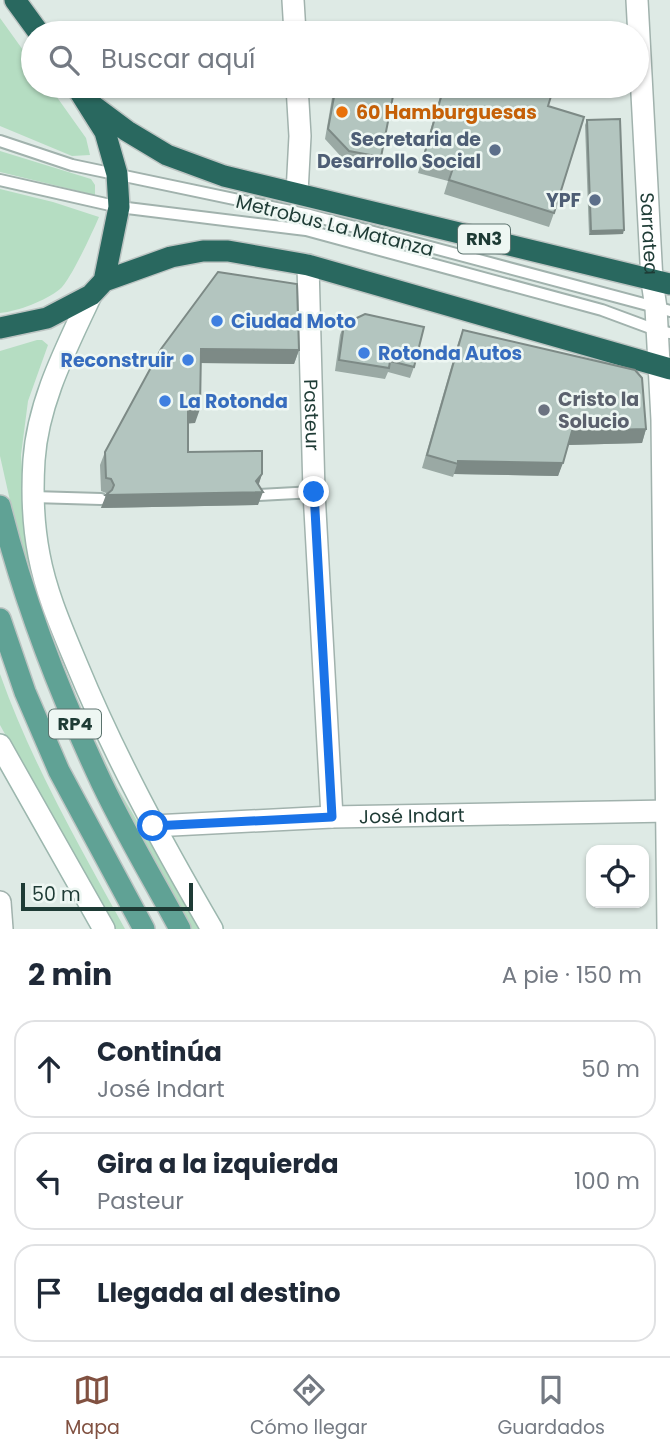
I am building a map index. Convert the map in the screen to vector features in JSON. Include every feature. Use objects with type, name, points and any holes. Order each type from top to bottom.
[{"type":"highway","points":[[15,0],[30,21]]},
{"type":"highway","name":"RN3","points":[[84,98],[105,132],[117,174],[119,207],[97,288]]},
{"type":"highway","name":"RN3","points":[[87,98],[127,131],[166,155],[224,176],[661,283]]},
{"type":"highway","points":[[0,328],[47,318],[97,288],[171,257],[203,251],[228,251],[308,265],[664,368]]},
{"type":"main road","name":"RP4","points":[[0,506],[26,598],[60,689],[98,775],[180,929]]},
{"type":"main road","name":"RP4","points":[[0,619],[25,692],[59,771],[144,929]]},
{"type":"street","points":[[293,0],[294,21]]},
{"type":"street","name":"Sarratea","points":[[637,0],[639,21]]},
{"type":"street","points":[[298,98],[300,136],[298,193]]},
{"type":"street","name":"Sarratea","points":[[645,98],[663,309],[668,929]]},
{"type":"street","name":"Pasteur","points":[[308,265],[314,492],[332,817]]},
{"type":"street","points":[[97,288],[52,382],[34,458],[33,497],[39,555],[51,602],[102,726],[153,826],[212,929]]},
{"type":"street","points":[[0,746],[104,929]]},
{"type":"street","name":"José Indart","points":[[153,826],[332,817],[668,811]]},
{"type":"street","points":[[0,902],[2,929]]},
{"type":"lane","name":"Metrobus La Matanza","points":[[0,141],[72,165],[310,215],[663,309]]},
{"type":"lane","name":"Metrobus La Matanza","points":[[0,180],[119,207],[306,230],[603,310],[663,332]]},
{"type":"lane","points":[[259,495],[314,492]]},
{"type":"lane","points":[[33,497],[101,499]]},
{"type":"green space","points":[[0,18],[21,47],[21,98],[58,98],[86,138],[90,155],[72,156],[0,126]]},
{"type":"green space","points":[[0,151],[91,179],[95,185],[95,195],[0,172]]},
{"type":"green space","points":[[0,189],[99,217],[87,244],[60,289],[32,305],[0,313]]},
{"type":"green space","points":[[37,340],[48,345],[28,401],[21,455],[32,576],[55,654],[117,787],[201,929],[191,929],[116,796],[52,652],[24,563],[0,456],[0,351]]},
{"type":"green space","points":[[0,674],[41,772],[125,929],[112,929],[0,725]]},
{"type":"building","points":[[334,98],[393,98],[381,157],[349,151],[328,129]]},
{"type":"building","points":[[441,98],[550,98],[548,106],[584,117],[554,213],[449,180],[453,168],[423,159]]},
{"type":"building","points":[[620,119],[624,230],[591,231],[587,120]]},
{"type":"building","points":[[218,272],[297,284],[299,350],[201,349],[200,409],[188,410],[188,452],[262,451],[262,474],[256,481],[263,492],[106,495],[114,485],[111,479],[106,478],[105,452],[161,349]]},
{"type":"building","points":[[365,314],[424,327],[414,367],[390,361],[389,368],[339,360],[344,324]]},
{"type":"building","points":[[463,330],[635,370],[642,378],[646,429],[572,431],[563,463],[458,461],[458,464],[427,455]]},
{"type":"place","name":"60 Hamburguesas","points":[[342,112]]},
{"type":"place","name":"Secretaria de Desarrollo Social","points":[[495,150]]},
{"type":"place","name":"YPF","points":[[595,200]]},
{"type":"place","name":"Ciudad Moto","points":[[217,321]]},
{"type":"place","name":"Rotonda Autos","points":[[364,353]]},
{"type":"place","name":"Reconstruir","points":[[188,360]]},
{"type":"place","name":"La Rotonda","points":[[165,401]]},
{"type":"place","name":"Cristo la Solucio","points":[[544,410]]},
{"type":"route","points":[[153,826],[332,817],[314,492]]}]
